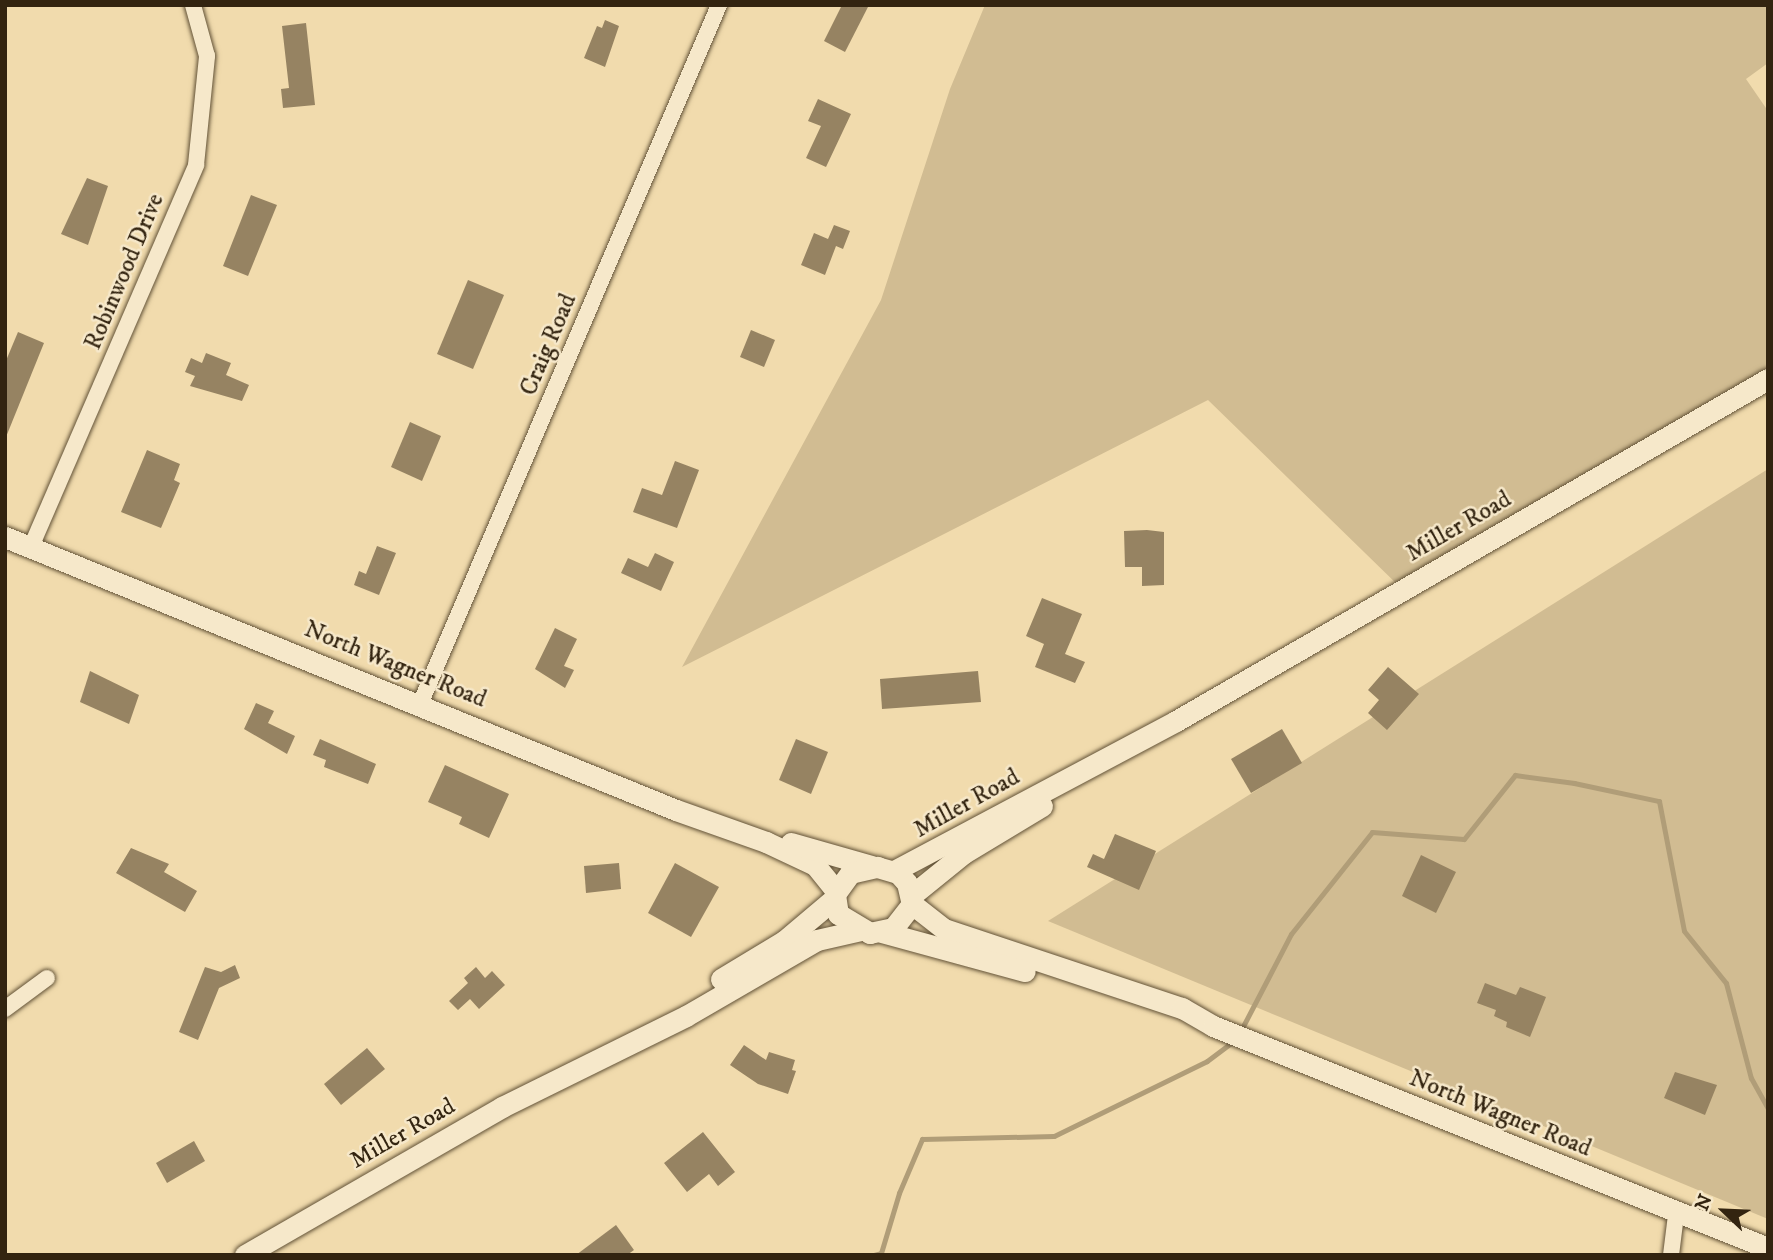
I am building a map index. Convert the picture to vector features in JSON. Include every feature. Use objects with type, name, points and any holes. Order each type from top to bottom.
[{"type":"main road","name":"Miller Road","points":[[894,871],[1176,721],[1768,379]]},
{"type":"main road","name":"North Wagner Road","points":[[5,537],[421,702],[676,810],[765,842],[815,865],[836,895]]},
{"type":"main road","name":"Miller Road","points":[[912,899],[964,853],[1156,738],[1176,721]]},
{"type":"main road","name":"North Wagner Road","points":[[765,842],[775,839],[872,866]]},
{"type":"main road","points":[[872,866],[894,871],[912,899],[901,921],[871,931],[838,914],[836,895],[850,873],[872,866]]},
{"type":"main road","name":"Miller Road","points":[[245,1255],[589,1062],[784,941],[836,895]]},
{"type":"main road","name":"North Wagner Road","points":[[912,899],[944,929],[1182,1008],[1219,1029],[1676,1215],[1768,1248]]},
{"type":"main road","name":"North Wagner Road","points":[[871,931],[1195,1025],[1219,1029]]},
{"type":"main road","name":"Miller Road","points":[[589,1062],[686,1016],[817,940],[871,931]]},
{"type":"street","name":"Robinwood Drive","points":[[32,547],[196,165],[207,56],[193,5]]},
{"type":"street","name":"Craig Road","points":[[421,702],[719,5]]},
{"type":"street","points":[[5,1009],[47,978]]},
{"type":"street","points":[[1671,1255],[1676,1215]]},
{"type":"shaded area","points":[[985,5],[1768,5],[1768,63],[1746,79],[1768,111],[1768,377],[1403,590],[1208,400],[682,667],[881,300],[950,89]]},
{"type":"shaded area","points":[[1768,469],[1768,1219],[1048,921]]},
{"type":"building","points":[[842,5],[869,5],[845,52],[824,41]]},
{"type":"building","points":[[605,20],[619,26],[605,67],[584,58],[597,26],[602,28]]},
{"type":"building","points":[[306,23],[315,105],[283,108],[281,89],[289,88],[282,26]]},
{"type":"building","points":[[818,99],[851,114],[826,167],[806,158],[821,126],[808,121]]},
{"type":"building","points":[[87,178],[108,186],[88,245],[61,234]]},
{"type":"building","points":[[251,195],[277,205],[248,276],[223,266]]},
{"type":"building","points":[[834,225],[850,231],[843,249],[836,246],[825,275],[801,265],[814,233],[828,239]]},
{"type":"building","points":[[468,280],[504,295],[473,369],[437,354]]},
{"type":"building","points":[[751,330],[775,340],[764,367],[740,357]]},
{"type":"building","points":[[18,332],[44,343],[6,437],[5,363]]},
{"type":"building","points":[[206,353],[231,363],[226,375],[249,385],[242,401],[190,386],[195,376],[185,372],[191,358],[202,363]]},
{"type":"building","points":[[410,422],[441,436],[422,481],[391,467]]},
{"type":"building","points":[[147,450],[180,464],[174,480],[180,483],[161,528],[121,512]]},
{"type":"building","points":[[675,461],[699,470],[677,528],[633,512],[642,488],[662,495]]},
{"type":"building","points":[[1124,531],[1164,532],[1164,585],[1142,586],[1142,567],[1125,567]]},
{"type":"building","points":[[377,546],[396,553],[379,595],[354,585],[359,571],[366,574]]},
{"type":"building","points":[[655,553],[674,562],[661,591],[621,573],[628,558],[648,567]]},
{"type":"building","points":[[1042,598],[1082,614],[1065,654],[1085,662],[1075,683],[1035,667],[1044,644],[1026,636]]},
{"type":"building","points":[[555,628],[577,639],[564,666],[574,670],[565,688],[535,669]]},
{"type":"building","points":[[1388,667],[1419,694],[1387,730],[1368,713],[1379,700],[1368,690]]},
{"type":"building","points":[[90,671],[139,695],[129,724],[80,702]]},
{"type":"building","points":[[978,671],[981,702],[882,709],[880,679]]},
{"type":"building","points":[[256,703],[274,711],[268,723],[295,736],[287,754],[244,729]]},
{"type":"building","points":[[1282,729],[1302,763],[1251,793],[1231,759]]},
{"type":"building","points":[[320,739],[376,764],[368,784],[324,767],[326,760],[313,755]]},
{"type":"building","points":[[796,739],[828,752],[811,794],[779,780]]},
{"type":"building","points":[[445,765],[509,794],[489,838],[459,824],[462,817],[428,802]]},
{"type":"building","points":[[1115,834],[1156,851],[1139,890],[1087,867],[1093,854],[1104,859]]},
{"type":"building","points":[[131,848],[169,864],[164,872],[197,891],[185,912],[116,873]]},
{"type":"building","points":[[1421,855],[1456,872],[1436,913],[1402,896]]},
{"type":"building","points":[[619,863],[621,889],[586,893],[584,866]]},
{"type":"building","points":[[675,863],[719,887],[691,937],[648,913]]},
{"type":"building","points":[[235,965],[240,978],[219,988],[198,1040],[179,1032],[205,967],[221,972]]},
{"type":"building","points":[[476,967],[485,978],[492,971],[505,985],[479,1009],[470,999],[458,1010],[449,1001],[468,983],[464,978]]},
{"type":"building","points":[[1485,983],[1516,995],[1520,987],[1546,997],[1530,1037],[1506,1027],[1507,1022],[1494,1016],[1496,1010],[1477,1003]]},
{"type":"building","points":[[744,1045],[766,1060],[769,1052],[795,1060],[792,1070],[796,1071],[788,1094],[758,1084],[730,1065]]},
{"type":"building","points":[[367,1048],[385,1069],[341,1105],[324,1084]]},
{"type":"building","points":[[1675,1072],[1717,1085],[1705,1115],[1664,1098]]},
{"type":"building","points":[[703,1132],[735,1172],[718,1186],[709,1174],[687,1192],[664,1163]]},
{"type":"building","points":[[194,1141],[205,1161],[167,1183],[156,1163]]},
{"type":"building","points":[[616,1225],[634,1250],[627,1255],[576,1255]]},
{"type":"waterway","points":[[1240,1032],[1291,934],[1372,832],[1464,839],[1515,775],[1574,783],[1659,801],[1684,931],[1726,983],[1751,1078],[1768,1109]]},
{"type":"waterway","points":[[874,1255],[881,1253],[899,1193],[922,1139],[1054,1136],[1207,1061],[1235,1040]]}]
